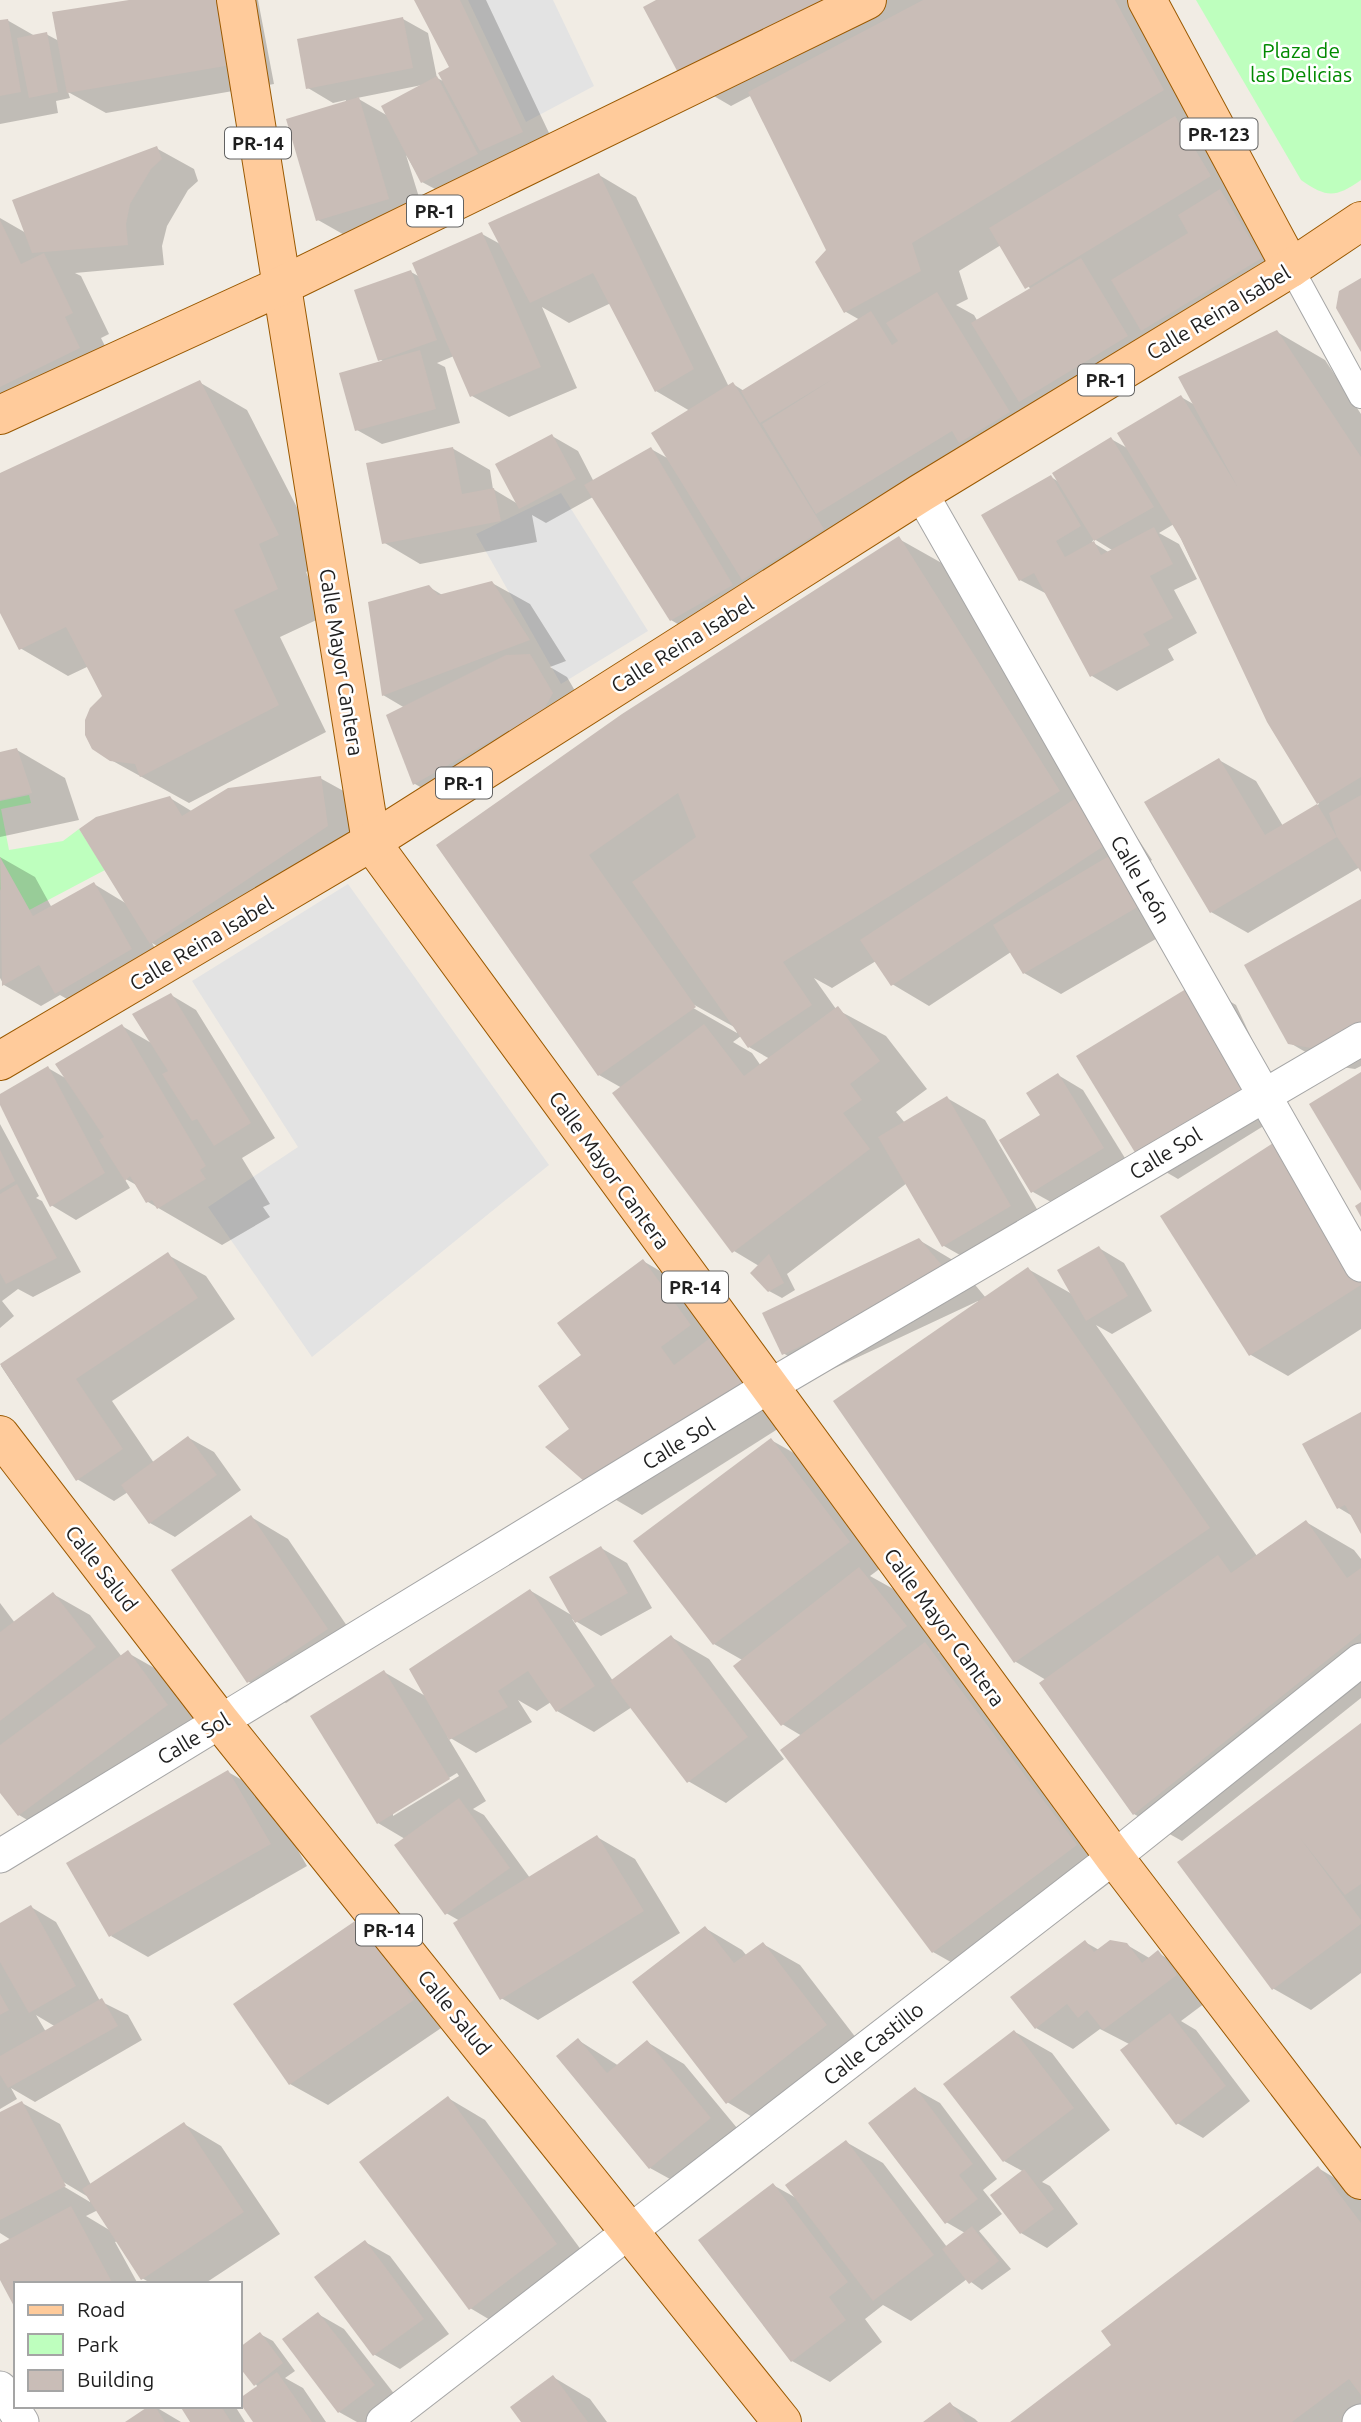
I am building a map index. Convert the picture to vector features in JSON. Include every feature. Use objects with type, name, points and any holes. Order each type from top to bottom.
[{"type":"main road","name":"Calle Mayor Cantera","points":[[236,0],[371,842],[1114,1857],[1361,2180]]},
{"type":"main road","name":"PR-1","points":[[0,415],[281,286],[867,0]]},
{"type":"main road","name":"PR-123","points":[[1147,0],[1291,268]]},
{"type":"main road","name":"Calle Reina Isabel","points":[[0,1061],[371,842],[921,493],[1291,268],[1361,221]]},
{"type":"main road","name":"Calle Salud","points":[[0,1435],[220,1721],[631,2230],[782,2422]]},
{"type":"street","points":[[1291,268],[1361,396]]},
{"type":"street","name":"Calle León","points":[[921,493],[1361,1265]]},
{"type":"street","name":"Calle Sol","points":[[0,1856],[768,1387],[1361,1040]]},
{"type":"street","name":"Calle Castillo","points":[[383,2422],[1114,1857],[1361,1660]]},
{"type":"street","points":[[0,2388],[22,2422]]},
{"type":"green space","name":"Plaza de las Delicias","points":[[1196,0],[1361,0],[1361,180],[1331,194],[1301,180]]},
{"type":"green space","points":[[29,795],[31,803],[1,809],[9,850],[63,841],[79,829],[105,870],[16,917],[0,889],[0,801]]},
{"type":"shaded area","points":[[468,0],[553,0],[594,86],[526,122]]},
{"type":"shaded area","points":[[561,493],[648,631],[561,684],[476,534]]},
{"type":"shaded area","points":[[348,884],[549,1165],[312,1357],[208,1207],[298,1147],[192,981]]},
{"type":"building","points":[[129,0],[226,0],[237,64],[67,93],[52,12]]},
{"type":"building","points":[[414,0],[460,0],[523,132],[480,151],[438,73],[449,67]]},
{"type":"building","points":[[656,0],[831,0],[682,80],[643,7]]},
{"type":"building","points":[[923,0],[1115,0],[1164,90],[912,243],[921,271],[844,313],[815,262],[826,250],[748,92]]},
{"type":"building","points":[[403,17],[413,68],[306,89],[297,39]]},
{"type":"building","points":[[8,19],[21,92],[0,96],[0,20]]},
{"type":"building","points":[[47,32],[58,92],[29,98],[17,38]]},
{"type":"building","points":[[437,76],[478,154],[421,183],[381,106]]},
{"type":"building","points":[[359,97],[389,199],[316,221],[286,119]]},
{"type":"building","points":[[1175,116],[1211,176],[1025,289],[989,228]]},
{"type":"building","points":[[157,146],[162,159],[151,169],[130,204],[126,224],[128,245],[32,253],[12,200]]},
{"type":"building","points":[[599,173],[694,369],[655,392],[593,273],[530,303],[488,223]]},
{"type":"building","points":[[1220,189],[1262,258],[1141,331],[1111,280],[1188,233],[1178,215]]},
{"type":"building","points":[[0,220],[21,264],[44,253],[73,313],[65,317],[80,348],[0,387]]},
{"type":"building","points":[[482,232],[541,367],[470,397],[412,263]]},
{"type":"building","points":[[1081,258],[1128,336],[1019,402],[971,323]]},
{"type":"building","points":[[411,270],[437,340],[378,361],[354,290]]},
{"type":"building","points":[[1361,278],[1361,352],[1336,308],[1339,291]]},
{"type":"building","points":[[937,292],[1010,412],[959,443],[952,431],[816,514],[762,424],[833,379],[760,423],[741,391],[871,311],[892,345],[898,341],[886,323]]},
{"type":"building","points":[[1277,330],[1361,457],[1361,777],[1317,804],[1267,722],[1181,539],[1117,433],[1181,395],[1237,486],[1178,377]]},
{"type":"building","points":[[420,350],[436,409],[355,431],[339,373]]},
{"type":"building","points":[[200,380],[279,535],[259,544],[278,589],[234,610],[279,705],[140,777],[135,764],[110,761],[92,749],[85,735],[85,720],[90,708],[102,696],[66,627],[19,650],[0,613],[0,473]]},
{"type":"building","points":[[733,382],[824,529],[742,580],[651,433]]},
{"type":"building","points":[[552,434],[576,479],[519,509],[495,464]]},
{"type":"building","points":[[1111,437],[1154,507],[1094,541],[1052,473]]},
{"type":"building","points":[[453,447],[462,494],[494,488],[501,521],[382,544],[366,463]]},
{"type":"building","points":[[651,447],[733,585],[670,621],[584,485]]},
{"type":"building","points":[[1051,475],[1081,526],[1056,541],[1065,557],[1094,541],[1101,555],[1154,527],[1173,564],[1150,576],[1173,618],[1143,634],[1150,645],[1090,677],[1034,573],[1019,581],[981,515]]},
{"type":"building","points":[[899,536],[1060,791],[783,962],[812,1005],[748,1048],[632,882],[696,837],[678,793],[589,855],[696,1007],[598,1076],[436,845],[622,714]]},
{"type":"building","points":[[492,581],[530,640],[382,696],[368,602],[429,585],[438,595]]},
{"type":"building","points":[[530,654],[553,693],[543,711],[413,785],[386,715],[506,655]]},
{"type":"building","points":[[17,748],[32,793],[0,800],[0,752]]},
{"type":"building","points":[[1219,758],[1265,835],[1317,804],[1337,837],[1210,913],[1144,802]]},
{"type":"building","points":[[321,776],[328,826],[150,944],[79,829],[96,817],[170,796],[182,816],[228,788]]},
{"type":"building","points":[[1085,792],[1116,838],[891,986],[860,940]]},
{"type":"building","points":[[1361,795],[1361,872],[1337,837],[1329,813]]},
{"type":"building","points":[[1119,850],[1148,901],[1023,974],[993,925]]},
{"type":"building","points":[[0,857],[33,916],[94,882],[132,949],[55,994],[39,965],[2,986]]},
{"type":"building","points":[[1361,899],[1361,1024],[1317,1049],[1288,1044],[1244,965]]},
{"type":"building","points":[[1199,981],[1250,1090],[1139,1159],[1076,1056]]},
{"type":"building","points":[[171,993],[251,1123],[214,1146],[197,1119],[192,1121],[162,1074],[168,1071],[132,1014]]},
{"type":"building","points":[[838,1006],[880,1061],[850,1084],[862,1100],[843,1113],[870,1149],[732,1253],[612,1093],[704,1024],[744,1076]]},
{"type":"building","points":[[122,1024],[206,1166],[200,1170],[206,1179],[157,1209],[152,1200],[146,1203],[130,1176],[125,1181],[99,1140],[104,1137],[55,1064]]},
{"type":"building","points":[[48,1066],[105,1173],[50,1207],[0,1105],[0,1094]]},
{"type":"building","points":[[1361,1072],[1361,1191],[1309,1104]]},
{"type":"building","points":[[1058,1073],[1104,1148],[1031,1193],[999,1140],[1040,1115],[1026,1093]]},
{"type":"building","points":[[947,1096],[1011,1206],[942,1247],[878,1137]]},
{"type":"building","points":[[1273,1143],[1361,1279],[1361,1285],[1249,1356],[1160,1216]]},
{"type":"building","points":[[0,1150],[15,1181],[0,1190]]},
{"type":"building","points":[[17,1184],[57,1258],[6,1284],[0,1273],[0,1194]]},
{"type":"building","points":[[1361,1202],[1361,1217],[1355,1206]]},
{"type":"building","points":[[919,1238],[950,1275],[782,1355],[762,1313]]},
{"type":"building","points":[[1099,1246],[1128,1296],[1086,1321],[1057,1270]]},
{"type":"building","points":[[168,1252],[198,1298],[76,1379],[123,1449],[76,1481],[0,1364]]},
{"type":"building","points":[[769,1254],[784,1283],[768,1292],[750,1273]]},
{"type":"building","points":[[643,1259],[691,1325],[661,1347],[674,1365],[710,1338],[749,1390],[593,1489],[545,1447],[569,1429],[538,1386],[581,1355],[557,1323]]},
{"type":"building","points":[[1028,1267],[1210,1528],[1014,1663],[833,1401]]},
{"type":"building","points":[[1361,1412],[1361,1534],[1345,1505],[1337,1509],[1302,1444]]},
{"type":"building","points":[[188,1436],[217,1475],[149,1524],[121,1485]]},
{"type":"building","points":[[771,1438],[850,1542],[713,1645],[633,1541]]},
{"type":"building","points":[[251,1515],[328,1629],[247,1683],[171,1570]]},
{"type":"building","points":[[1306,1520],[1347,1578],[1361,1568],[1361,1633],[1133,1815],[1039,1683],[1218,1555],[1231,1573]]},
{"type":"building","points":[[601,1546],[628,1593],[575,1623],[549,1577]]},
{"type":"building","points":[[859,1567],[907,1626],[781,1726],[733,1666]]},
{"type":"building","points":[[530,1589],[595,1686],[556,1712],[528,1671],[498,1691],[508,1707],[449,1740],[409,1669]]},
{"type":"building","points":[[53,1592],[96,1647],[0,1721],[0,1632]]},
{"type":"building","points":[[671,1635],[748,1737],[687,1783],[610,1681]]},
{"type":"building","points":[[925,1642],[1077,1845],[932,1953],[780,1750]]},
{"type":"building","points":[[128,1650],[168,1705],[18,1816],[0,1793],[0,1745]]},
{"type":"building","points":[[384,1670],[450,1779],[377,1824],[310,1716]]},
{"type":"building","points":[[1361,1723],[1361,1884],[1345,1895],[1300,1838],[1361,1920],[1361,1924],[1272,1990],[1177,1862]]},
{"type":"building","points":[[228,1770],[271,1844],[109,1937],[66,1863]]},
{"type":"building","points":[[459,1798],[510,1868],[445,1915],[394,1845]]},
{"type":"building","points":[[597,1835],[644,1911],[500,2000],[453,1923]]},
{"type":"building","points":[[31,1905],[76,1986],[29,2013],[0,1962],[0,1923]]},
{"type":"building","points":[[358,1919],[414,2000],[289,2085],[233,2004]]},
{"type":"building","points":[[705,1926],[734,1963],[763,1942],[827,2025],[726,2104],[632,1982]]},
{"type":"building","points":[[1085,1940],[1094,1952],[1110,1940],[1127,1943],[1142,1963],[1158,1950],[1177,1975],[1103,2030],[1087,2010],[1078,2018],[1067,2004],[1035,2029],[1010,1997]]},
{"type":"building","points":[[0,1994],[9,2010],[0,2015]]},
{"type":"building","points":[[102,1998],[118,2026],[8,2088],[0,2075],[0,2056]]},
{"type":"building","points":[[1170,2013],[1226,2086],[1176,2125],[1120,2050]]},
{"type":"building","points":[[1014,2030],[1074,2108],[1003,2162],[943,2084]]},
{"type":"building","points":[[578,2038],[607,2073],[647,2040],[711,2118],[649,2169],[556,2056]]},
{"type":"building","points":[[915,2087],[973,2164],[959,2175],[978,2199],[945,2224],[868,2123]]},
{"type":"building","points":[[448,2096],[557,2244],[469,2310],[359,2162]]},
{"type":"building","points":[[22,2101],[66,2186],[0,2220],[0,2112]]},
{"type":"building","points":[[184,2122],[244,2212],[141,2280],[82,2189]]},
{"type":"building","points":[[846,2140],[934,2255],[873,2301],[785,2185]]},
{"type":"building","points":[[1318,2166],[1361,2223],[1361,2395],[1349,2379],[1292,2422],[1010,2422],[1111,2345],[1101,2331]]},
{"type":"building","points":[[1024,2169],[1054,2209],[1020,2234],[990,2195]]},
{"type":"building","points":[[773,2183],[848,2282],[829,2297],[846,2320],[791,2362],[698,2240]]},
{"type":"building","points":[[71,2206],[112,2282],[14,2282],[14,2306],[0,2280],[0,2244]]},
{"type":"building","points":[[972,2226],[999,2261],[969,2284],[942,2249]]},
{"type":"building","points":[[365,2240],[424,2319],[373,2356],[314,2277]]},
{"type":"building","points":[[318,2312],[375,2385],[338,2413],[282,2339]]},
{"type":"building","points":[[260,2332],[283,2363],[254,2386],[242,2371],[242,2346]]},
{"type":"building","points":[[277,2372],[312,2422],[253,2422],[242,2406],[242,2397]]},
{"type":"building","points":[[553,2375],[588,2422],[521,2422],[510,2407]]},
{"type":"building","points":[[950,2402],[965,2422],[923,2422]]},
{"type":"building","points":[[146,2408],[156,2408],[165,2422],[125,2422]]},
{"type":"building","points":[[181,2408],[222,2408],[231,2422],[190,2422]]}]
